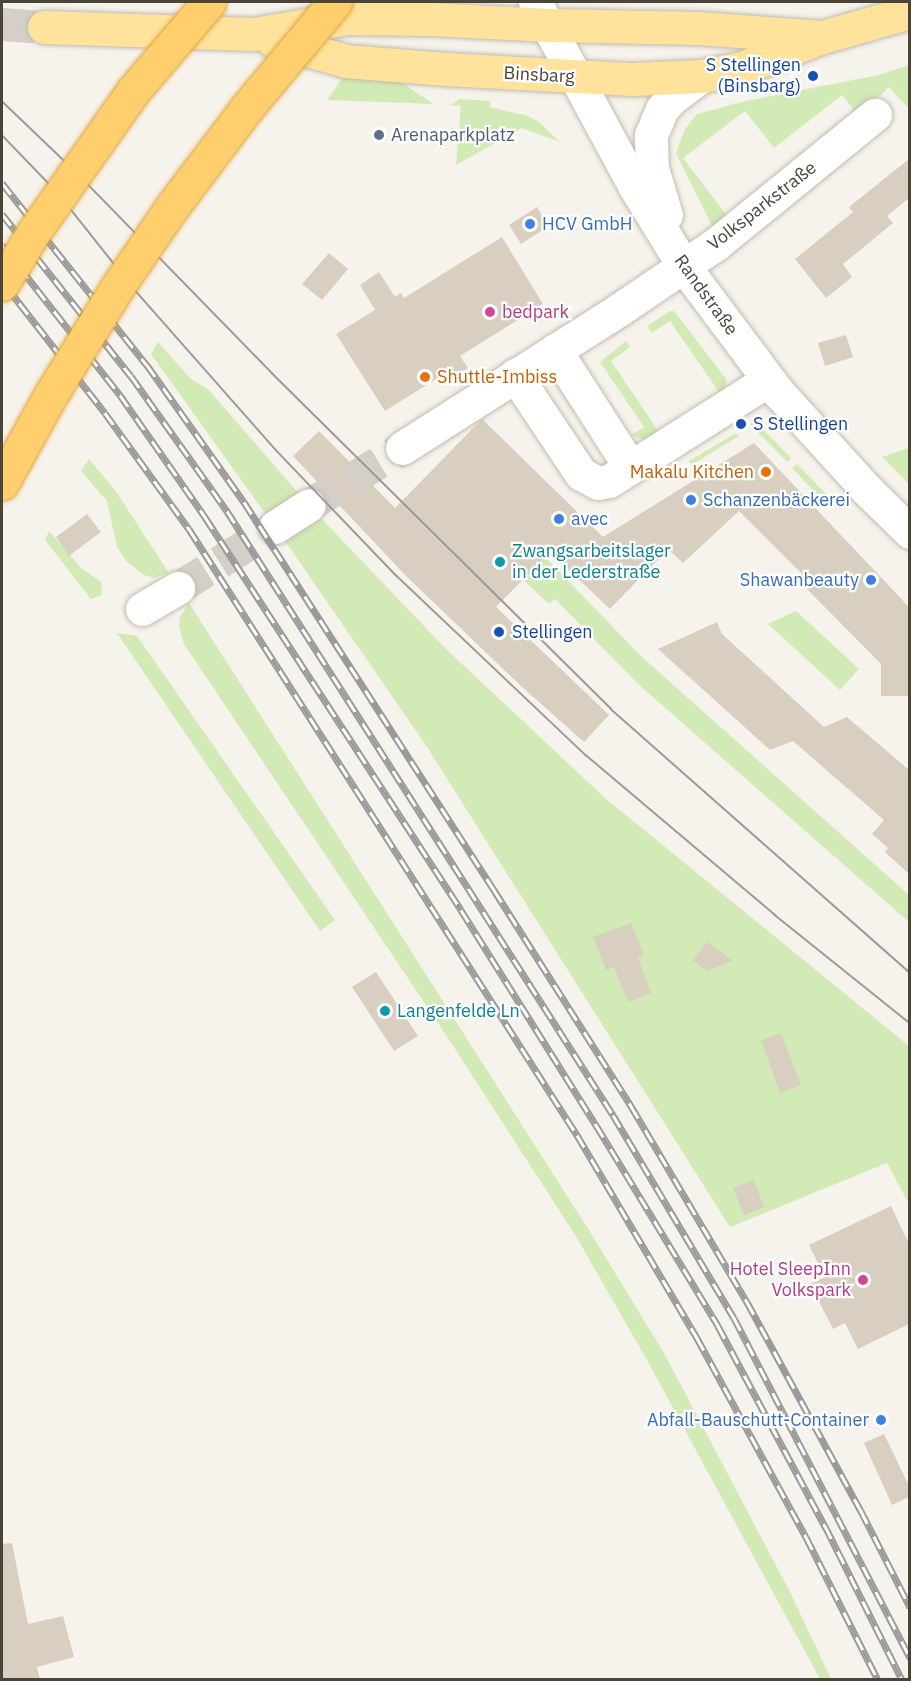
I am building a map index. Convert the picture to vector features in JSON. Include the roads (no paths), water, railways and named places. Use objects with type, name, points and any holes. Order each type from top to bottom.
[{"type":"highway","points":[[2,284],[33,233],[133,91],[209,2]]},
{"type":"highway","points":[[2,483],[62,376],[116,289],[172,207],[245,110],[335,2]]},
{"type":"main road","name":"Binsbarg","points":[[253,34],[346,60],[575,77],[633,79],[701,76],[742,68],[822,37],[909,12]]},
{"type":"main road","name":"Binsbarg","points":[[44,27],[253,34],[348,18],[431,19],[542,13],[822,37]]},
{"type":"street","points":[[431,19],[459,2]]},
{"type":"street","name":"Randstraße","points":[[542,13],[635,187],[683,265],[768,380],[868,491],[909,532]]},
{"type":"street","points":[[683,265],[656,184],[650,152],[651,135],[662,110],[701,76]]},
{"type":"street","name":"Volksparkstraße","points":[[402,448],[716,244],[875,116]]},
{"type":"street","points":[[555,350],[630,467]]},
{"type":"street","points":[[515,375],[585,478],[604,483],[768,380]]},
{"type":"street","points":[[275,527],[309,505]]},
{"type":"street","points":[[142,609],[178,588]]},
{"type":"tunnel","points":[[2,24],[44,27]]},
{"type":"tunnel","points":[[309,505],[402,448]]},
{"type":"tunnel","points":[[178,588],[275,527]]},
{"type":"tram line","points":[[2,101],[76,172],[272,373],[611,709],[910,973]]},
{"type":"tram line","points":[[2,135],[58,193],[135,290],[276,450],[396,575],[586,755],[775,915],[910,1023]]},
{"type":"railway","points":[[2,183],[147,365],[244,502],[494,890],[631,1106],[747,1302],[861,1511],[910,1607]]},
{"type":"railway","points":[[2,214],[131,376],[227,511],[613,1115],[734,1318],[910,1658]]},
{"type":"railway","points":[[2,245],[120,395],[205,517],[461,910],[596,1125],[718,1326],[825,1526],[902,1680]]},
{"type":"railway","points":[[2,281],[105,413],[189,529],[577,1135],[697,1338],[806,1537],[878,1680]]},
{"type":"place","name":"S Stellingen (Binsbarg)","points":[[813,76]]},
{"type":"place","name":"Arenaparkplatz","points":[[379,135]]},
{"type":"place","name":"HCV GmbH","points":[[530,224]]},
{"type":"place","name":"bedpark","points":[[490,312]]},
{"type":"place","name":"Shuttle-Imbiss","points":[[425,377]]},
{"type":"place","name":"S Stellingen","points":[[741,424]]},
{"type":"place","name":"Makalu Kitchen","points":[[766,472]]},
{"type":"place","name":"Schanzenbäckerei","points":[[691,500]]},
{"type":"place","name":"avec","points":[[559,519]]},
{"type":"place","name":"Zwangsarbeitslager in der Lederstraße","points":[[500,562]]},
{"type":"place","name":"Shawanbeauty","points":[[871,580]]},
{"type":"place","name":"Stellingen","points":[[499,632]]},
{"type":"place","name":"Langenfelde Ln","points":[[385,1011]]},
{"type":"place","name":"Hotel SleepInn Volkspark","points":[[863,1280]]},
{"type":"place","name":"Abfall-Bauschutt-Container","points":[[881,1420]]}]
